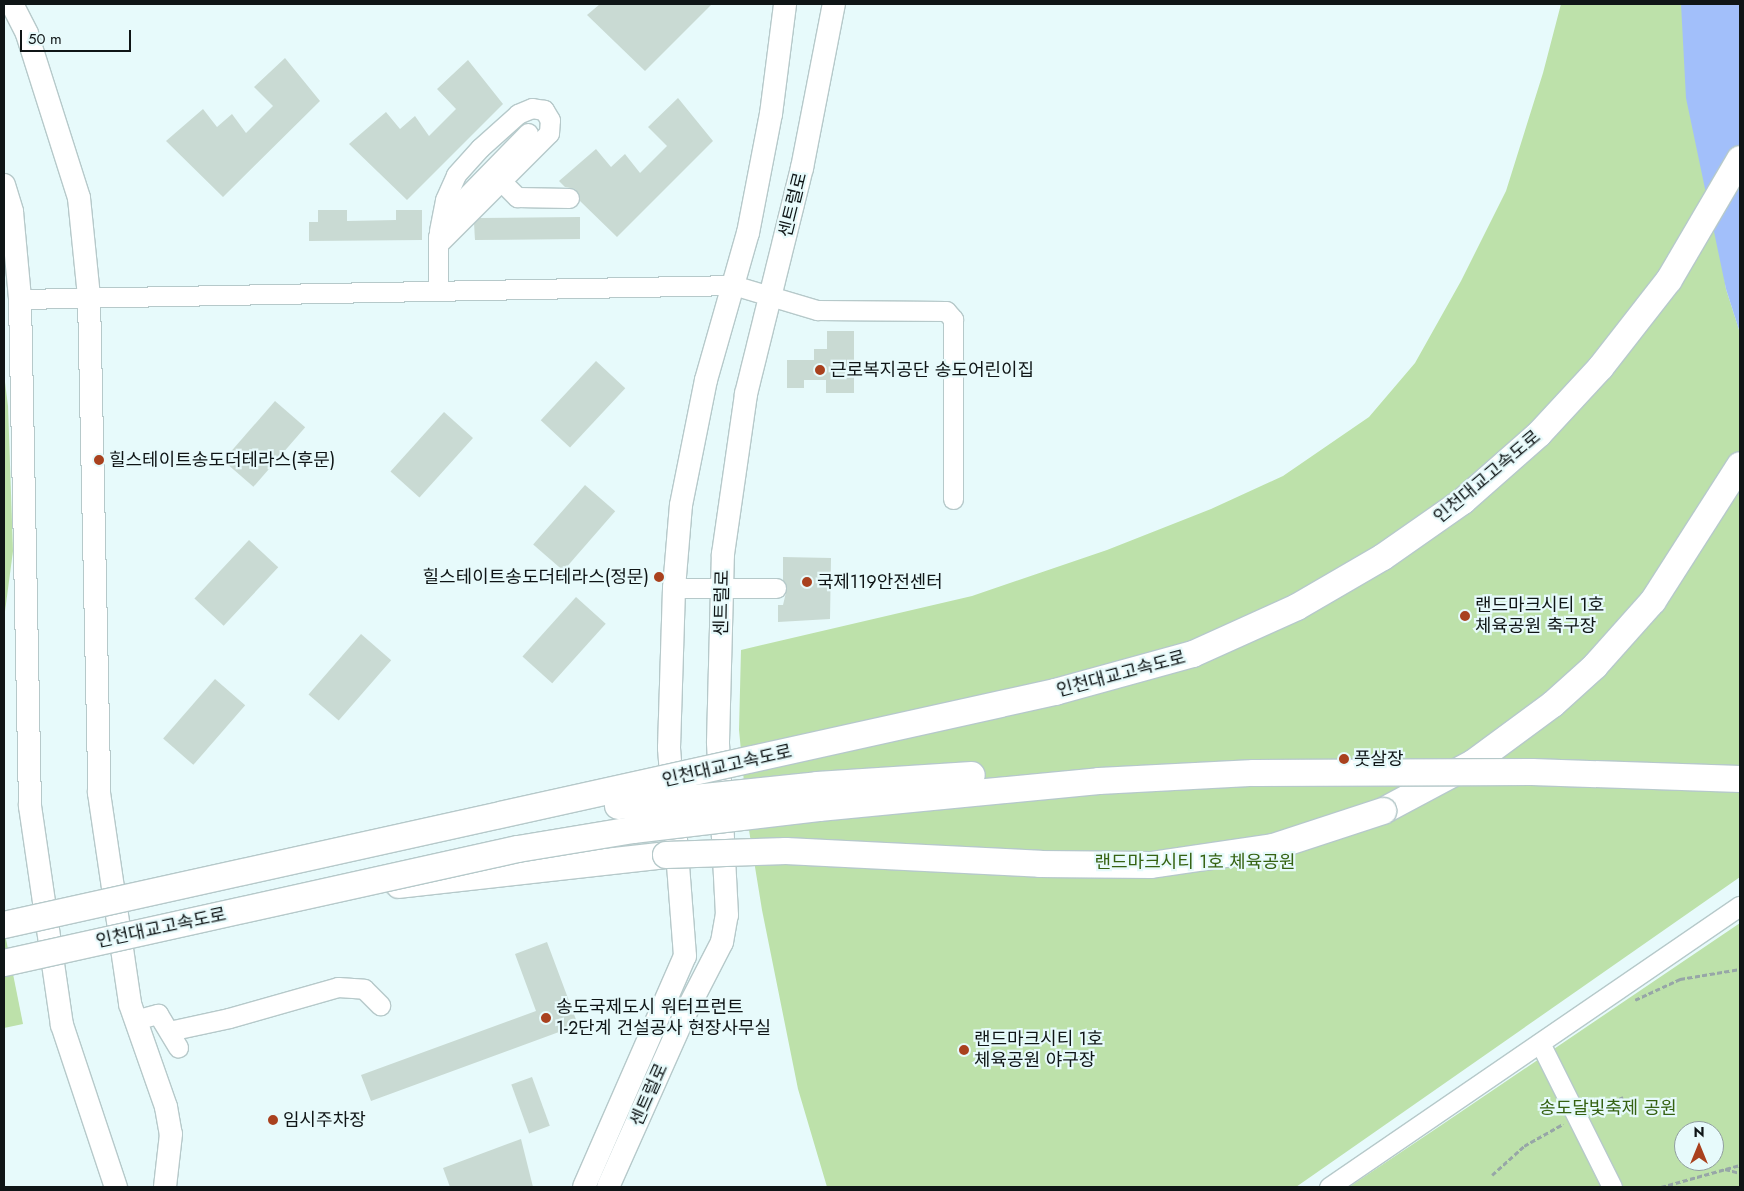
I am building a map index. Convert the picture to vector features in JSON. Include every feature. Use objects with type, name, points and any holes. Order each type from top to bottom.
[{"type":"highway","name":"인천대교고속도로","points":[[4,925],[312,859],[1055,692],[1193,654],[1297,607],[1383,557],[1463,501],[1539,434],[1602,367],[1669,280],[1740,159]]},
{"type":"highway","name":"인천대교고속도로","points":[[319,894],[666,855],[786,851],[1040,864],[1151,864],[1274,847],[1383,811],[1473,763],[1553,704],[1595,666],[1653,601],[1740,465]]},
{"type":"highway","name":"인천대교고속도로","points":[[312,859],[533,818],[658,801],[817,785],[1098,766],[1389,755],[1740,764]]},
{"type":"highway","name":"인천대교고속도로","points":[[4,962],[518,849],[633,830],[1099,781],[1390,770],[1740,779]]},
{"type":"main road","points":[[12,4],[27,34],[79,198],[88,297],[99,793],[130,1004],[166,1107],[172,1134],[165,1187]]},
{"type":"main road","name":"센트럴로","points":[[584,1187],[685,956],[669,748],[674,588],[685,486],[706,380],[748,233],[771,114],[785,4]]},
{"type":"main road","name":"센트럴로","points":[[608,1187],[684,1016],[722,942],[726,915],[718,742],[723,554],[746,394],[802,168],[834,4]]},
{"type":"main road","points":[[4,185],[12,212],[20,299],[30,806],[62,1025],[116,1187]]},
{"type":"street","points":[[438,237],[501,181],[549,133],[550,120],[544,110],[532,108],[518,114],[480,148],[456,175],[445,200],[438,237],[438,290]]},
{"type":"street","points":[[438,237],[452,209],[528,133]]},
{"type":"street","points":[[501,181],[517,198],[569,198]]},
{"type":"street","points":[[20,299],[733,285],[817,310],[938,310],[951,315],[953,499]]},
{"type":"street","points":[[674,588],[776,588]]},
{"type":"street","points":[[1329,1187],[1740,906]]},
{"type":"street","points":[[135,1020],[158,1014],[174,1039],[229,1018],[305,994],[338,987],[364,989],[380,1006]]},
{"type":"street","points":[[1540,1043],[1612,1187]]},
{"type":"path","points":[[1628,1003],[1680,980],[1740,969]]},
{"type":"path","points":[[1589,1113],[1623,1097]]},
{"type":"path","points":[[1492,1175],[1524,1146],[1569,1121]]},
{"type":"path","points":[[1724,1168],[1740,1164]]},
{"type":"path","points":[[1724,1169],[1740,1173]]},
{"type":"path","points":[[1661,1187],[1714,1171]]},
{"type":"green space","name":"랜드마크시티 1호 체육공원","points":[[1561,4],[1683,4],[1726,289],[1740,333],[1740,877],[1296,1187],[827,1187],[798,1089],[762,910],[748,824],[739,730],[741,650],[972,596],[1107,550],[1211,509],[1283,476],[1369,417],[1415,363],[1461,281],[1506,191],[1543,73]]},
{"type":"green space","points":[[4,374],[8,406],[13,551],[4,619]]},
{"type":"green space","name":"송도달빛축제 공원","points":[[1740,923],[1740,1187],[1349,1187]]},
{"type":"green space","points":[[4,929],[23,1024],[4,1028]]},
{"type":"water","points":[[1681,4],[1740,4],[1740,333],[1726,289],[1686,98]]},
{"type":"building","points":[[600,4],[712,4],[645,71],[587,15]]},
{"type":"building","points":[[285,58],[320,101],[223,197],[166,141],[203,109],[217,127],[232,114],[246,133],[273,106],[254,87]]},
{"type":"building","points":[[468,60],[503,104],[407,200],[349,144],[386,112],[400,129],[415,116],[429,136],[456,109],[437,89]]},
{"type":"building","points":[[678,98],[713,141],[617,237],[580,201],[575,189],[565,187],[559,181],[596,149],[611,167],[625,154],[640,173],[667,146],[648,127]]},
{"type":"building","points":[[318,210],[347,210],[347,221],[396,220],[396,210],[422,210],[422,240],[309,241],[309,222],[318,222]]},
{"type":"building","points":[[580,217],[580,239],[475,240],[474,223],[480,218]]},
{"type":"building","name":"근로복지공단 송도어린이집","points":[[827,331],[854,331],[854,393],[826,393],[826,380],[804,380],[804,388],[787,388],[787,360],[814,360],[814,349],[827,349]]},
{"type":"building","points":[[596,361],[625,388],[570,448],[541,420]]},
{"type":"building","points":[[275,401],[305,427],[253,487],[223,461]]},
{"type":"building","points":[[444,412],[473,438],[419,498],[390,471]]},
{"type":"building","points":[[585,485],[615,511],[563,571],[533,545]]},
{"type":"building","points":[[249,540],[278,567],[224,626],[194,599]]},
{"type":"building","name":"국제119안전센터","points":[[783,557],[831,558],[830,619],[778,622],[778,605],[783,605],[787,588],[783,580]]},
{"type":"building","points":[[576,597],[606,624],[552,683],[522,656]]},
{"type":"building","points":[[361,634],[391,660],[339,721],[309,694]]},
{"type":"building","points":[[215,679],[245,705],[193,765],[163,739]]},
{"type":"building","name":"송도국제도시 워터프런트 1-2단계 건설공사 현장사무실","points":[[547,942],[578,1025],[371,1101],[361,1075],[536,1011],[515,954]]},
{"type":"building","points":[[532,1077],[550,1126],[529,1133],[511,1085]]},
{"type":"building","points":[[521,1139],[533,1187],[450,1187],[443,1168]]},
{"type":"place","name":"근로복지공단 송도어린이집","points":[[820,370]]},
{"type":"place","name":"힐스테이트송도더테라스(후문)","points":[[99,460]]},
{"type":"place","name":"힐스테이트송도더테라스(정문)","points":[[659,577]]},
{"type":"place","name":"국제119안전센터","points":[[807,582]]},
{"type":"place","name":"랜드마크시티 1호 체육공원 축구장","points":[[1465,616]]},
{"type":"place","name":"풋살장","points":[[1344,759]]},
{"type":"place","name":"송도국제도시 워터프런트 1-2단계 건설공사 현장사무실","points":[[546,1018]]},
{"type":"place","name":"랜드마크시티 1호 체육공원 야구장","points":[[964,1050]]},
{"type":"place","name":"임시주차장","points":[[273,1120]]}]
